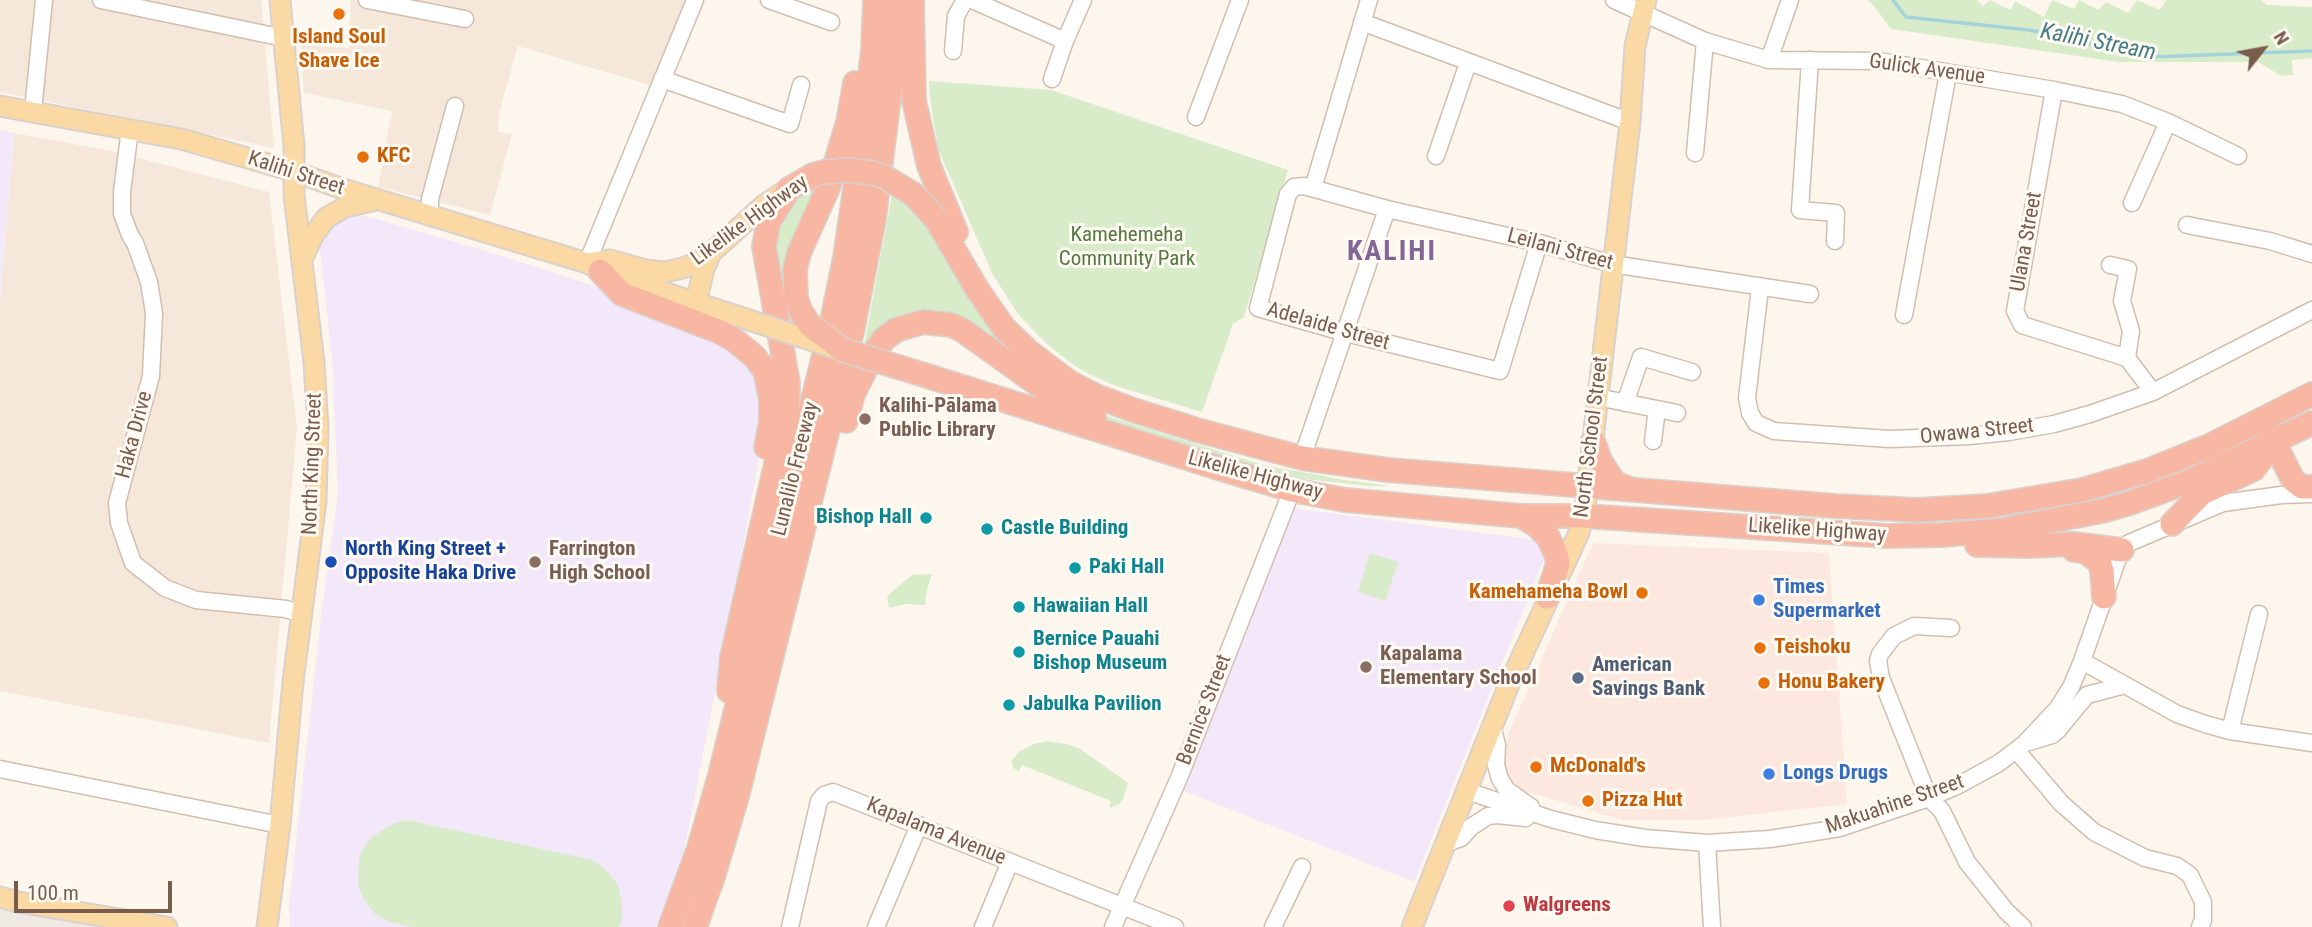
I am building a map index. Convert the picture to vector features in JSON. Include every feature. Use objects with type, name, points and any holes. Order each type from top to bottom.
[{"type":"highway","points":[[843,350],[810,325],[801,312],[795,291],[795,269],[799,253],[828,188],[848,122],[865,0]]},
{"type":"highway","name":"Lunalilo Freeway","points":[[670,927],[699,848],[720,775],[836,305],[865,122],[875,0]]},
{"type":"highway","name":"Lunalilo Freeway","points":[[695,927],[738,793],[852,332],[874,219],[891,80],[895,0]]},
{"type":"highway","points":[[912,0],[914,101],[929,166],[952,225],[984,288],[1010,330],[1028,351]]},
{"type":"highway","name":"Likelike Highway","points":[[789,189],[813,175],[824,172],[848,170],[883,176],[913,194],[936,219],[1004,328],[1028,351],[1069,382],[1108,400],[1197,430],[1302,458],[1407,472],[1862,507],[1917,510],[1987,506],[2082,490],[2147,471],[2209,446],[2312,394]]},
{"type":"highway","points":[[720,775],[732,657],[787,416],[788,383],[764,247],[768,223],[789,189]]},
{"type":"highway","points":[[594,267],[622,294],[733,339],[755,357],[765,370],[771,399],[771,422],[745,599]]},
{"type":"highway","points":[[801,538],[842,437],[853,394],[868,364],[884,340],[897,330],[923,321],[950,325],[962,330],[1054,396],[1081,412],[1225,470]]},
{"type":"highway","name":"Likelike Highway","points":[[843,350],[1225,470],[1292,490],[1345,500],[1521,516],[1584,516],[1887,536],[2002,530],[2130,503],[2190,481],[2312,423]]},
{"type":"highway","points":[[2263,420],[2293,480],[2302,487],[2312,487]]},
{"type":"highway","points":[[2312,435],[2301,443],[2294,459],[2296,471],[2301,478],[2312,480]]},
{"type":"highway","points":[[1593,440],[1600,460],[1615,483],[1630,489]]},
{"type":"highway","points":[[2172,524],[2202,493],[2255,469],[2274,441]]},
{"type":"highway","points":[[1521,516],[1536,525],[1548,537],[1556,554],[1558,564],[1548,597]]},
{"type":"highway","points":[[1887,536],[1911,543],[2029,547],[2074,544],[2122,550]]},
{"type":"highway","points":[[2029,547],[2080,550],[2091,554],[2101,566],[2104,597]]},
{"type":"main road","name":"North King Street","points":[[267,927],[281,825],[293,682],[316,501],[314,362],[301,261],[293,171],[294,146],[280,0]]},
{"type":"main road","name":"North School Street","points":[[1412,927],[1492,725],[1578,535],[1584,516],[1630,122],[1635,46],[1644,6]]},
{"type":"main road","name":"Kalihi Street","points":[[0,106],[181,139],[293,171],[377,200],[594,267]]},
{"type":"main road","name":"Likelike Highway","points":[[594,267],[610,260],[646,270],[665,272],[683,268],[712,252],[764,205],[789,189]]},
{"type":"main road","points":[[301,261],[313,236],[326,218],[345,208],[377,200]]},
{"type":"main road","points":[[702,305],[698,294],[704,269],[712,252]]},
{"type":"main road","name":"Likelike Highway","points":[[594,267],[843,350]]},
{"type":"main road","points":[[0,897],[88,920],[167,927]]},
{"type":"street","points":[[33,111],[44,0]]},
{"type":"street","points":[[101,0],[284,38]]},
{"type":"street","points":[[367,0],[465,19]]},
{"type":"street","points":[[594,267],[662,79],[695,0]]},
{"type":"street","points":[[769,0],[831,22]]},
{"type":"street","points":[[953,51],[956,16],[965,0]]},
{"type":"street","points":[[972,0],[1065,41]]},
{"type":"street","points":[[1052,79],[1083,0]]},
{"type":"street","points":[[1196,117],[1240,0]]},
{"type":"street","points":[[1313,188],[1369,0]]},
{"type":"street","name":"Gulick Avenue","points":[[1614,0],[1644,6],[1705,41],[1769,60],[1880,61],[2122,104],[2168,122],[2238,156]]},
{"type":"street","points":[[1769,60],[1790,0]]},
{"type":"street","points":[[1362,22],[1630,122]]},
{"type":"street","points":[[1695,153],[1705,41]]},
{"type":"street","points":[[1810,60],[1800,210],[1836,213],[1835,241]]},
{"type":"street","points":[[1436,156],[1468,63]]},
{"type":"street","points":[[1904,315],[1948,72]]},
{"type":"street","points":[[662,79],[790,124],[801,85]]},
{"type":"street","name":"Ulana Street","points":[[2054,90],[2015,311],[2022,325],[2127,358]]},
{"type":"street","points":[[430,216],[430,199],[455,106]]},
{"type":"street","points":[[2132,203],[2168,122]]},
{"type":"street","name":"Haka Drive","points":[[130,129],[122,214],[149,282],[154,313],[151,376],[117,503],[119,523],[133,564],[165,588],[196,600],[286,609],[302,614]]},
{"type":"street","name":"Adelaide Street","points":[[1313,188],[1299,186],[1292,188],[1288,194],[1258,308],[1500,371],[1539,243]]},
{"type":"street","name":"Leilani Street","points":[[1313,188],[1387,209],[1539,243],[1612,264],[1810,294]]},
{"type":"street","points":[[1302,458],[1387,209]]},
{"type":"street","points":[[2187,225],[2270,241],[2312,254]]},
{"type":"street","points":[[2110,265],[2145,272]]},
{"type":"street","points":[[2128,268],[2122,301],[2131,331],[2127,358],[2152,391]]},
{"type":"street","name":"Owawa Street","points":[[1760,288],[1748,406],[1756,423],[1774,431],[1890,439],[1969,436],[2054,424],[2090,414],[2152,391],[2312,310]]},
{"type":"street","points":[[1625,403],[1642,357],[1692,372]]},
{"type":"street","points":[[1597,397],[1677,414]]},
{"type":"street","points":[[1653,441],[1657,409]]},
{"type":"street","name":"Bernice Street","points":[[1113,927],[1179,778],[1292,490]]},
{"type":"street","points":[[2122,550],[2137,538],[2234,501],[2312,494]]},
{"type":"street","name":"Makuahine Street","points":[[1467,791],[1551,819],[1620,835],[1707,843],[1780,838],[1840,828],[1929,798],[1980,775],[2020,747],[2058,708],[2071,687],[2082,660],[2122,550]]},
{"type":"street","points":[[2230,731],[2259,614]]},
{"type":"street","points":[[1951,628],[1921,625],[1908,628],[1888,641],[1878,661],[1881,678],[1929,798],[1942,811],[1967,862],[2006,911],[2023,927]]},
{"type":"street","points":[[2082,660],[2177,714],[2230,731],[2312,743]]},
{"type":"street","points":[[2125,685],[2087,695],[2052,735],[2020,747],[2061,803],[2094,832],[2145,858],[2177,866],[2190,875],[2203,902],[2200,927]]},
{"type":"street","points":[[1492,725],[1500,779],[1507,790],[1551,819]]},
{"type":"street","points":[[0,769],[281,825]]},
{"type":"street","name":"Kapalama Avenue","points":[[790,927],[819,801],[830,792],[838,792],[1175,927]]},
{"type":"street","points":[[1447,843],[1461,838],[1488,816],[1551,819]]},
{"type":"street","points":[[876,927],[919,825]]},
{"type":"street","points":[[1707,843],[1712,927]]},
{"type":"street","points":[[984,927],[1010,862]]},
{"type":"street","points":[[1273,927],[1302,867]]},
{"type":"shaded area","points":[[0,0],[261,0],[274,148],[0,92]]},
{"type":"shaded area","points":[[351,0],[689,0],[653,86],[518,46],[499,113],[498,132],[512,134],[490,215],[378,187],[392,111],[304,93],[301,45],[349,48]]},
{"type":"shaded area","points":[[0,130],[14,133],[0,303]]},
{"type":"shaded area","points":[[14,133],[112,151],[269,192],[297,428],[269,743],[0,691],[0,304]]},
{"type":"shaded area","name":"Farrington High School","points":[[350,213],[496,254],[598,287],[653,308],[752,363],[767,413],[684,851],[656,927],[290,927],[289,905],[323,600],[338,494],[332,360],[319,241],[327,226]]},
{"type":"shaded area","name":"Kapalama Elementary School","points":[[1293,508],[1551,542],[1414,882],[1184,791]]},
{"type":"shaded area","points":[[1593,543],[1829,553],[1847,804],[1702,820],[1622,820],[1517,789],[1509,782],[1503,771],[1507,737]]},
{"type":"shaded area","points":[[0,902],[109,927],[0,927]]},
{"type":"green space","points":[[1867,0],[1977,0],[1983,6],[1990,0],[2011,10],[2015,1],[2044,17],[2052,0],[2074,9],[2079,0],[2099,10],[2106,2],[2128,13],[2137,0],[2160,10],[2166,0],[2260,0],[2267,5],[2312,7],[2312,58],[2292,60],[2293,75],[2281,76],[2258,62],[2119,62],[1891,29]]},
{"type":"green space","name":"Kamehemeha Community Park","points":[[929,81],[1051,90],[1288,170],[1244,317],[1233,324],[1202,412],[1116,386],[1087,373],[1046,343],[1018,314],[993,275],[938,149]]},
{"type":"green space","points":[[822,186],[793,254],[799,326],[789,332],[770,241],[795,195]]},
{"type":"green space","points":[[892,195],[917,213],[936,237],[979,312],[1013,356],[1097,413],[1263,465],[1390,486],[1286,477],[1083,415],[946,325],[863,351]]},
{"type":"green space","points":[[1370,553],[1398,562],[1385,601],[1358,592]]},
{"type":"green space","points":[[932,574],[925,605],[906,604],[889,608],[887,596],[912,575]]},
{"type":"green space","points":[[1047,741],[1080,749],[1128,783],[1120,804],[1109,808],[1111,801],[1022,765],[1019,771],[1013,768],[1012,760],[1019,752]]},
{"type":"green space","points":[[407,820],[593,860],[607,871],[618,885],[622,903],[622,920],[619,927],[412,927],[390,922],[375,914],[364,899],[358,885],[359,858],[373,836],[394,823]]},
{"type":"waterway","name":"Kalihi Stream","points":[[1893,0],[1906,17],[2029,30],[2150,57],[2312,51]]},
{"type":"place","name":"Island Soul Shave Ice","points":[[339,14]]},
{"type":"place","name":"KFC","points":[[363,157]]},
{"type":"place","name":"Kalihi-Pālama Public Library","points":[[865,419]]},
{"type":"place","name":"Bishop Hall","points":[[926,518]]},
{"type":"place","name":"Castle Building","points":[[987,529]]},
{"type":"place","name":"North King Street + Opposite Haka Drive","points":[[331,562]]},
{"type":"place","name":"Farrington High School","points":[[535,562]]},
{"type":"place","name":"Paki Hall","points":[[1075,568]]},
{"type":"place","name":"Kamehameha Bowl","points":[[1642,593]]},
{"type":"place","name":"Times Supermarket","points":[[1759,600]]},
{"type":"place","name":"Hawaiian Hall","points":[[1019,607]]},
{"type":"place","name":"Teishoku","points":[[1760,648]]},
{"type":"place","name":"Bernice Pauahi Bishop Museum","points":[[1019,652]]},
{"type":"place","name":"Kapalama Elementary School","points":[[1366,667]]},
{"type":"place","name":"American Savings Bank","points":[[1578,678]]},
{"type":"place","name":"Honu Bakery","points":[[1764,683]]},
{"type":"place","name":"Jabulka Pavilion","points":[[1009,705]]},
{"type":"place","name":"McDonald's","points":[[1536,767]]},
{"type":"place","name":"Longs Drugs","points":[[1769,774]]},
{"type":"place","name":"Pizza Hut","points":[[1588,801]]},
{"type":"place","name":"Walgreens","points":[[1509,906]]},
{"type":"district","name":"KALIHI","points":[[1392,253]]}]
